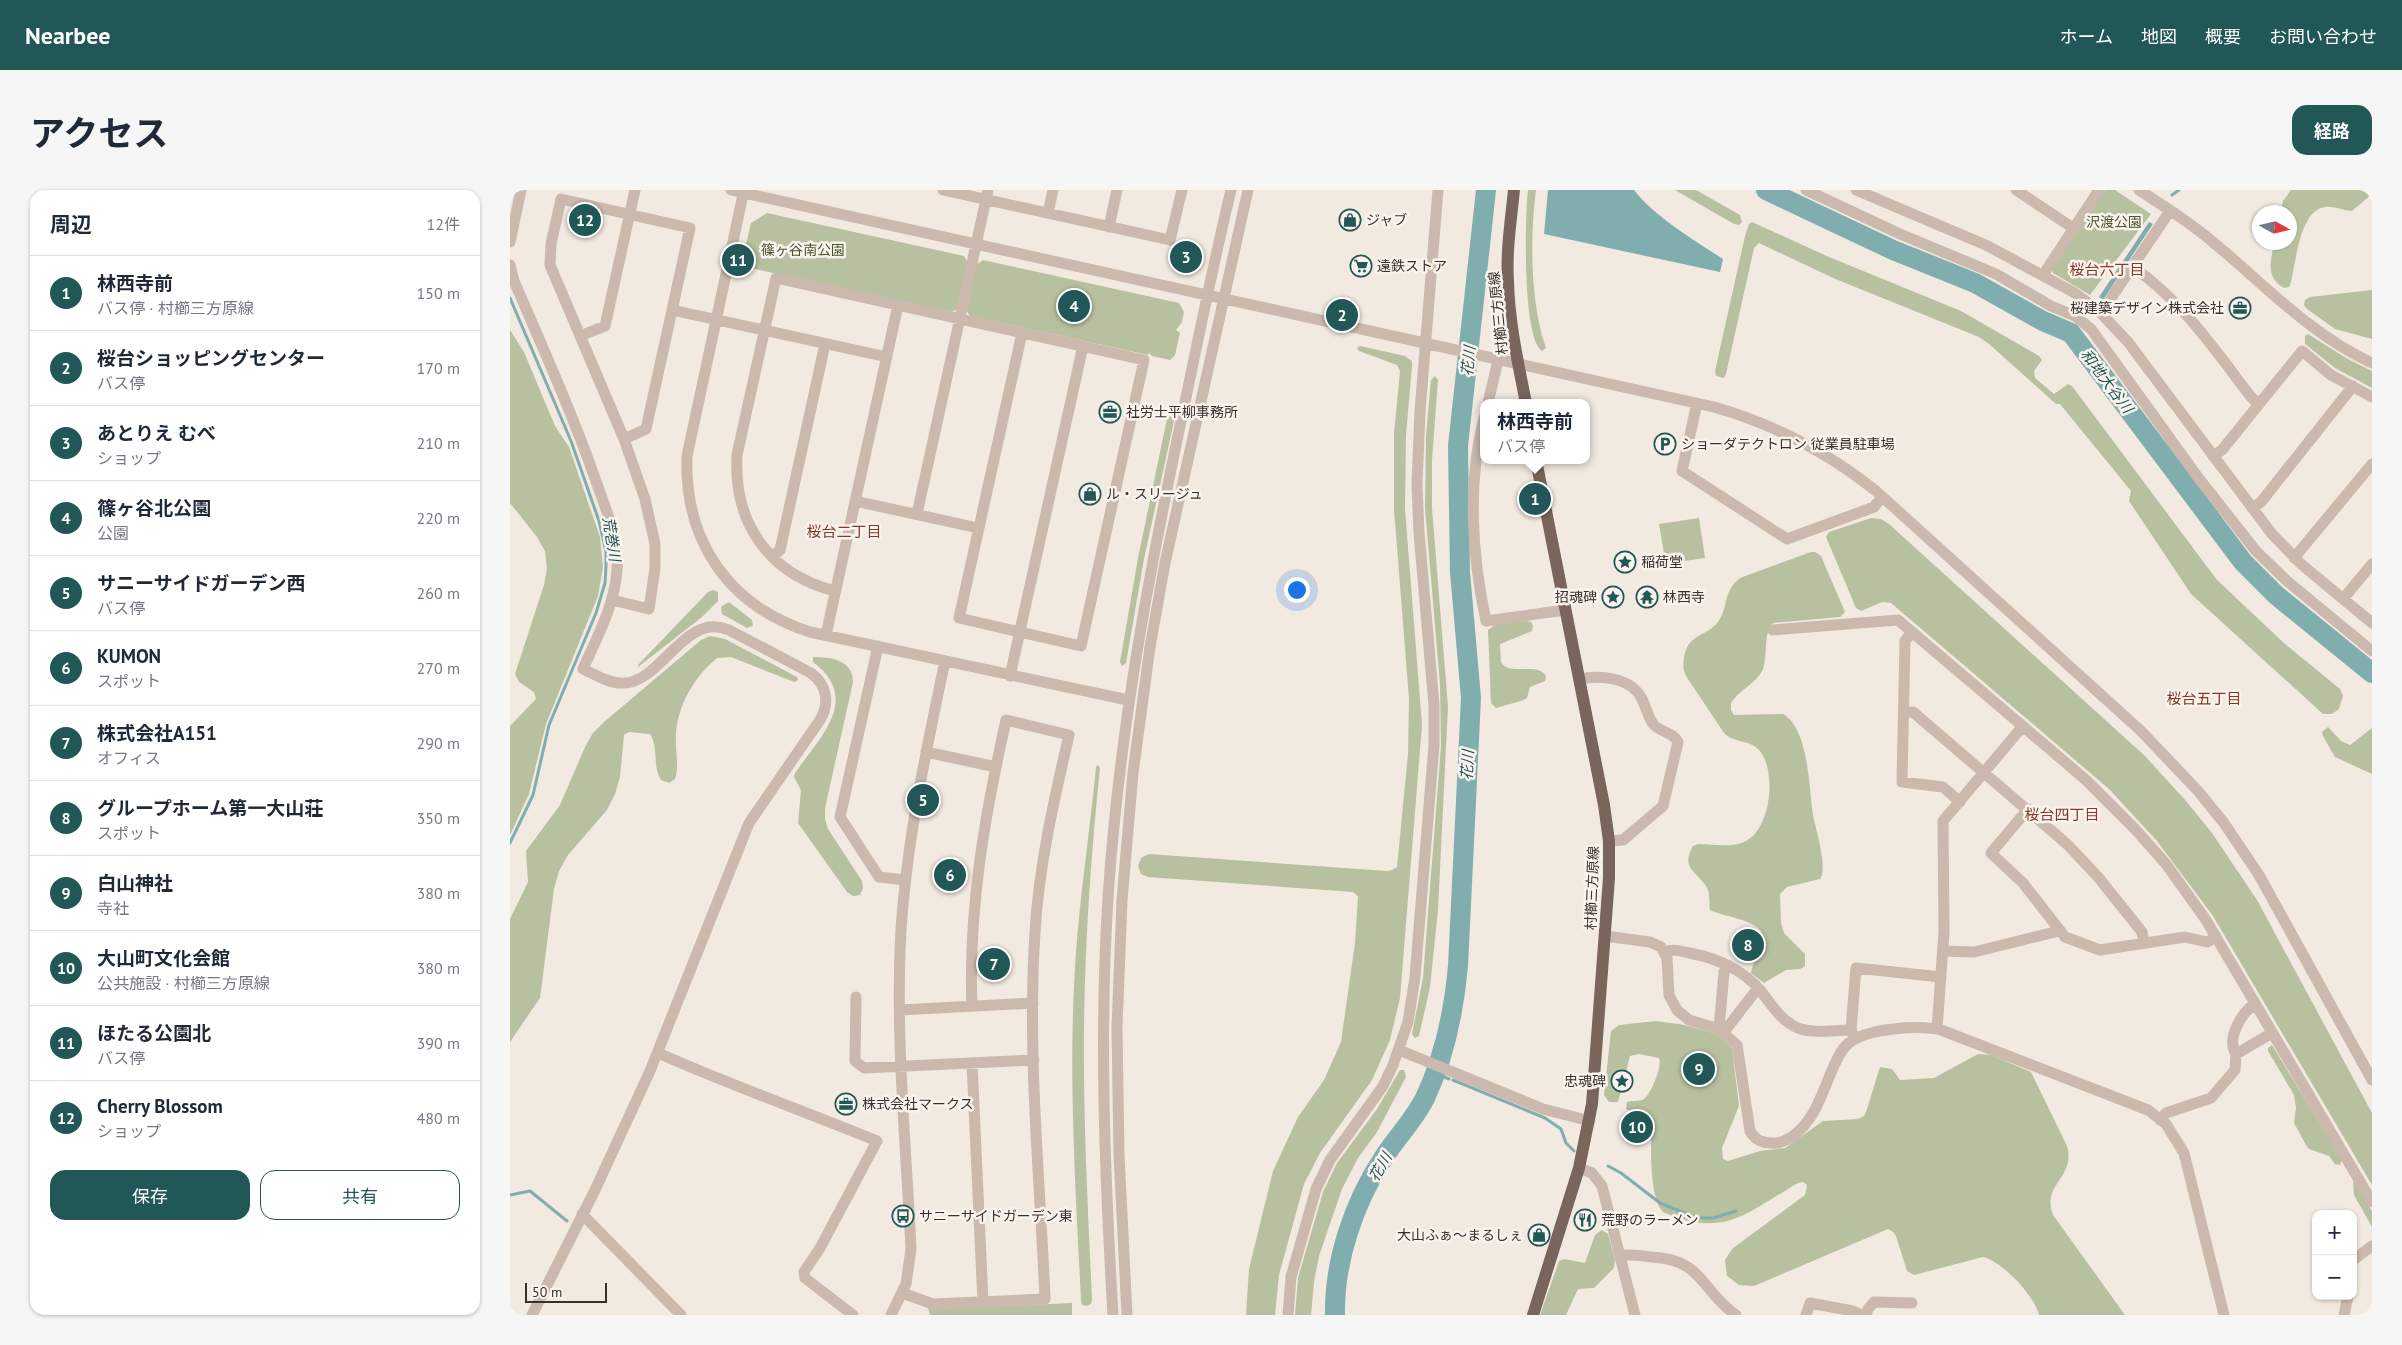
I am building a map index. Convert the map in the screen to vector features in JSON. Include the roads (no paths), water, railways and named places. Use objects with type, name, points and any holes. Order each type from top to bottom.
[{"type":"main road","name":"村櫛三方原線","points":[[1514,190],[1509,235],[1508,281],[1512,326],[1525,399]]},
{"type":"main road","name":"村櫛三方原線","points":[[1533,1315],[1579,1168],[1590,1121],[1595,1082],[1605,936],[1609,841],[1604,805],[1537,464]]},
{"type":"street","points":[[510,242],[521,190]]},
{"type":"street","points":[[580,336],[605,326],[635,190]]},
{"type":"street","points":[[731,190],[744,191],[1208,296],[1697,403],[1750,418],[1800,440],[1839,463],[1882,497],[2141,731],[2203,796],[2236,840],[2263,881],[2372,1080]]},
{"type":"street","points":[[943,190],[987,195],[1048,213],[1170,240],[1182,190]]},
{"type":"street","points":[[1048,213],[1053,190]]},
{"type":"street","points":[[1109,227],[1117,190]]},
{"type":"street","points":[[1113,1315],[1104,1113],[1104,985],[1113,831],[1128,700],[1152,561],[1231,190]]},
{"type":"street","points":[[1127,1315],[1117,1070],[1120,943],[1129,816],[1144,689],[1157,605],[1248,190]]},
{"type":"street","points":[[1288,1315],[1291,1277],[1316,1189],[1330,1160],[1379,1092],[1399,1050],[1408,1022],[1415,977],[1434,745],[1434,705],[1419,533],[1417,484],[1419,427],[1438,190]]},
{"type":"street","points":[[1806,190],[1900,234],[1982,267],[2051,306],[2081,319],[2091,329],[2197,476],[2256,551],[2276,572],[2372,651]]},
{"type":"street","points":[[1856,190],[1870,193],[1988,246],[2072,292],[2100,312],[2128,342],[2252,508],[2294,558],[2372,623]]},
{"type":"street","points":[[2016,190],[2073,228]]},
{"type":"street","points":[[2043,276],[2099,190]]},
{"type":"street","points":[[2139,190],[2209,238],[2301,318],[2339,345],[2372,363]]},
{"type":"street","points":[[744,191],[687,456],[688,495],[698,533],[712,560],[743,596],[781,621],[826,635],[1128,700]]},
{"type":"street","points":[[917,514],[987,195]]},
{"type":"street","points":[[612,600],[649,609],[656,568],[651,521],[624,439],[550,265],[551,244],[561,199],[690,228],[646,429],[624,439]]},
{"type":"street","points":[[2100,312],[2170,211]]},
{"type":"street","points":[[510,264],[514,281],[580,437],[614,534],[617,559],[612,600],[583,669],[617,683],[630,683],[641,678],[695,632],[708,626],[715,626],[729,630],[811,672],[820,682],[826,701],[820,720],[749,822],[658,1053],[532,1315]]},
{"type":"street","points":[[2133,267],[2155,283],[2181,309],[2251,397],[2259,404]]},
{"type":"street","points":[[835,591],[822,588],[796,576],[772,557],[748,524],[739,498],[736,476],[737,455],[776,278],[1144,360],[1081,646],[958,618],[1022,333]]},
{"type":"street","points":[[826,635],[898,305]]},
{"type":"street","points":[[672,310],[887,357]]},
{"type":"street","points":[[772,557],[780,550],[825,344]]},
{"type":"street","points":[[1010,676],[1083,346]]},
{"type":"street","points":[[2213,456],[2222,450],[2302,351],[2331,375],[2372,397]]},
{"type":"street","points":[[1489,399],[1498,360]]},
{"type":"street","points":[[2252,508],[2261,502],[2352,386]]},
{"type":"street","points":[[1697,403],[1682,470],[1787,539],[1874,507],[1882,497]]},
{"type":"street","points":[[1480,437],[1475,460],[1475,524],[1480,592],[1486,621],[1565,610]]},
{"type":"street","points":[[2294,558],[2372,464]]},
{"type":"street","points":[[855,501],[978,528]]},
{"type":"street","points":[[2343,599],[2372,564]]},
{"type":"street","points":[[1773,630],[1898,620],[2086,780],[2136,828],[2180,882],[2216,937],[2372,1202]]},
{"type":"street","points":[[1912,632],[1905,641],[1902,782],[1943,787],[1960,802]]},
{"type":"street","points":[[878,646],[840,817],[880,877],[906,880]]},
{"type":"street","points":[[891,1315],[902,1293],[909,1272],[911,1249],[900,1010],[901,940],[906,880],[914,813],[946,661]]},
{"type":"street","points":[[1579,679],[1590,677],[1614,679],[1628,684],[1639,694],[1652,723],[1675,737],[1678,742],[1663,806],[1623,840],[1609,841]]},
{"type":"street","points":[[1904,712],[1913,712],[2062,840],[2098,877],[2142,932],[2144,943]]},
{"type":"street","points":[[902,1293],[933,1304],[1045,1299],[1033,1003],[1038,892],[1052,812],[1069,735],[1006,720],[985,824],[976,898],[972,1006]]},
{"type":"street","points":[[1937,1029],[1943,951],[1943,822],[2023,726]]},
{"type":"street","points":[[926,752],[996,767]]},
{"type":"street","points":[[2028,809],[1991,853],[2022,883],[2065,937],[2100,950],[2185,937],[2207,942],[2216,937]]},
{"type":"street","points":[[1943,951],[1974,952],[2055,932],[2059,929]]},
{"type":"street","points":[[1605,936],[1656,944],[1665,952],[1669,995],[1677,1010],[1689,1020],[1722,1030],[1739,1049],[1750,1131],[1757,1140],[1772,1143],[1782,1142],[1805,1126],[1842,1050],[1853,1034],[1856,968],[1941,977]]},
{"type":"street","points":[[1665,952],[1672,949],[1701,955],[1728,965],[1758,988],[1783,1019],[1798,1028],[1853,1034],[1909,1027],[1937,1029],[2138,1105],[2160,1120],[2173,1133],[2184,1153],[2224,1315]]},
{"type":"street","points":[[1722,1030],[1724,972],[1728,965]]},
{"type":"street","points":[[1722,1030],[1758,988]]},
{"type":"street","points":[[900,1010],[1033,1003]]},
{"type":"street","points":[[852,1004],[856,1061],[864,1068],[1034,1060]]},
{"type":"street","points":[[2160,1120],[2166,1114],[2211,1098],[2235,1070],[2236,1054],[2232,1048],[2233,1037],[2247,1008],[2255,1004]]},
{"type":"street","points":[[2236,1054],[2272,1033]]},
{"type":"street","points":[[1399,1050],[1543,1109],[1590,1121]]},
{"type":"street","points":[[658,1053],[734,1086],[822,1118],[877,1141],[820,1248],[804,1272],[805,1278],[853,1315]]},
{"type":"street","points":[[972,1063],[983,1302]]},
{"type":"street","points":[[1579,1168],[1592,1173],[1600,1181],[1636,1315]]},
{"type":"street","points":[[582,1214],[681,1315]]},
{"type":"street","points":[[2357,1257],[2372,1246]]},
{"type":"street","points":[[1620,1256],[1628,1254],[1663,1257],[1684,1263],[1736,1315]]},
{"type":"street","points":[[2344,1315],[2347,1300]]},
{"type":"street","points":[[1866,1315],[1874,1302],[1912,1303]]},
{"type":"street","points":[[1806,1315],[1810,1303],[1853,1311],[1862,1315]]},
{"type":"water","points":[[1548,190],[1634,190],[1664,219],[1723,259],[1720,272],[1544,234]]},
{"type":"water","points":[[2149,222],[2153,224],[2103,300],[2099,297]]},
{"type":"waterway","name":"花川","points":[[1335,1315],[1338,1274],[1342,1253],[1355,1213],[1373,1174],[1416,1114],[1432,1083],[1451,1017],[1456,983],[1471,698],[1460,572],[1458,446],[1486,190]]},
{"type":"waterway","name":"和地大谷川","points":[[1766,190],[1893,250],[1975,283],[2043,321],[2071,333],[2243,562],[2276,595],[2372,673]]},
{"type":"waterway","points":[[2172,195],[2179,190]]},
{"type":"waterway","name":"荒巻川","points":[[510,298],[571,441],[599,521],[606,552],[605,583],[596,613],[549,725],[533,795],[510,843]]},
{"type":"waterway","points":[[2070,333],[2076,326]]},
{"type":"waterway","points":[[1435,1073],[1449,1079]]},
{"type":"waterway","points":[[1453,1080],[1545,1118],[1561,1129],[1566,1143],[1574,1151]]},
{"type":"waterway","points":[[1608,1166],[1621,1173],[1660,1203],[1697,1218],[1713,1218],[1736,1211]]},
{"type":"waterway","points":[[510,1195],[530,1191],[567,1221]]},
{"type":"place","name":"Cherry Blossom","points":[[585,220]]},
{"type":"place","name":"ジャブ","points":[[1350,220]]},
{"type":"place","name":"あとりえ むべ","points":[[1186,257]]},
{"type":"place","name":"ほたる公園北","points":[[738,260]]},
{"type":"place","name":"遠鉄ストア","points":[[1361,266]]},
{"type":"place","name":"篠ヶ谷北公園","points":[[1074,306]]},
{"type":"place","name":"桜建築デザイン株式会社","points":[[2240,308]]},
{"type":"place","name":"桜台ショッピングセンター","points":[[1342,315]]},
{"type":"place","name":"社労士平柳事務所","points":[[1110,412]]},
{"type":"place","name":"ショーダテクトロン 従業員駐車場","points":[[1665,444]]},
{"type":"place","name":"ル・スリージュ","points":[[1090,494]]},
{"type":"place","name":"林西寺前","points":[[1535,499]]},
{"type":"place","name":"稲荷堂","points":[[1625,562]]},
{"type":"place","name":"招魂碑","points":[[1613,597]]},
{"type":"place","name":"林西寺","points":[[1647,597]]},
{"type":"place","name":"サニーサイドガーデン西","points":[[923,800]]},
{"type":"place","name":"KUMON","points":[[950,875]]},
{"type":"place","name":"グループホーム第一大山荘","points":[[1748,945]]},
{"type":"place","name":"株式会社A151","points":[[994,964]]},
{"type":"place","name":"白山神社","points":[[1699,1069]]},
{"type":"place","name":"忠魂碑","points":[[1622,1081]]},
{"type":"place","name":"株式会社マークス","points":[[846,1104]]},
{"type":"place","name":"大山町文化会館","points":[[1637,1127]]},
{"type":"place","name":"サニーサイドガーデン東","points":[[903,1216]]},
{"type":"place","name":"荒野のラーメン","points":[[1585,1220]]},
{"type":"place","name":"大山ふぁ～まるしぇ","points":[[1539,1235]]},
{"type":"district","name":"桜台六丁目","points":[[2107,269]]},
{"type":"district","name":"桜台二丁目","points":[[844,531]]},
{"type":"district","name":"桜台五丁目","points":[[2204,698]]},
{"type":"district","name":"桜台四丁目","points":[[2062,814]]},
{"type":"park label","name":"沢渡公園","points":[[2114,222]]},
{"type":"park label","name":"篠ヶ谷南公園","points":[[803,250]]}]
